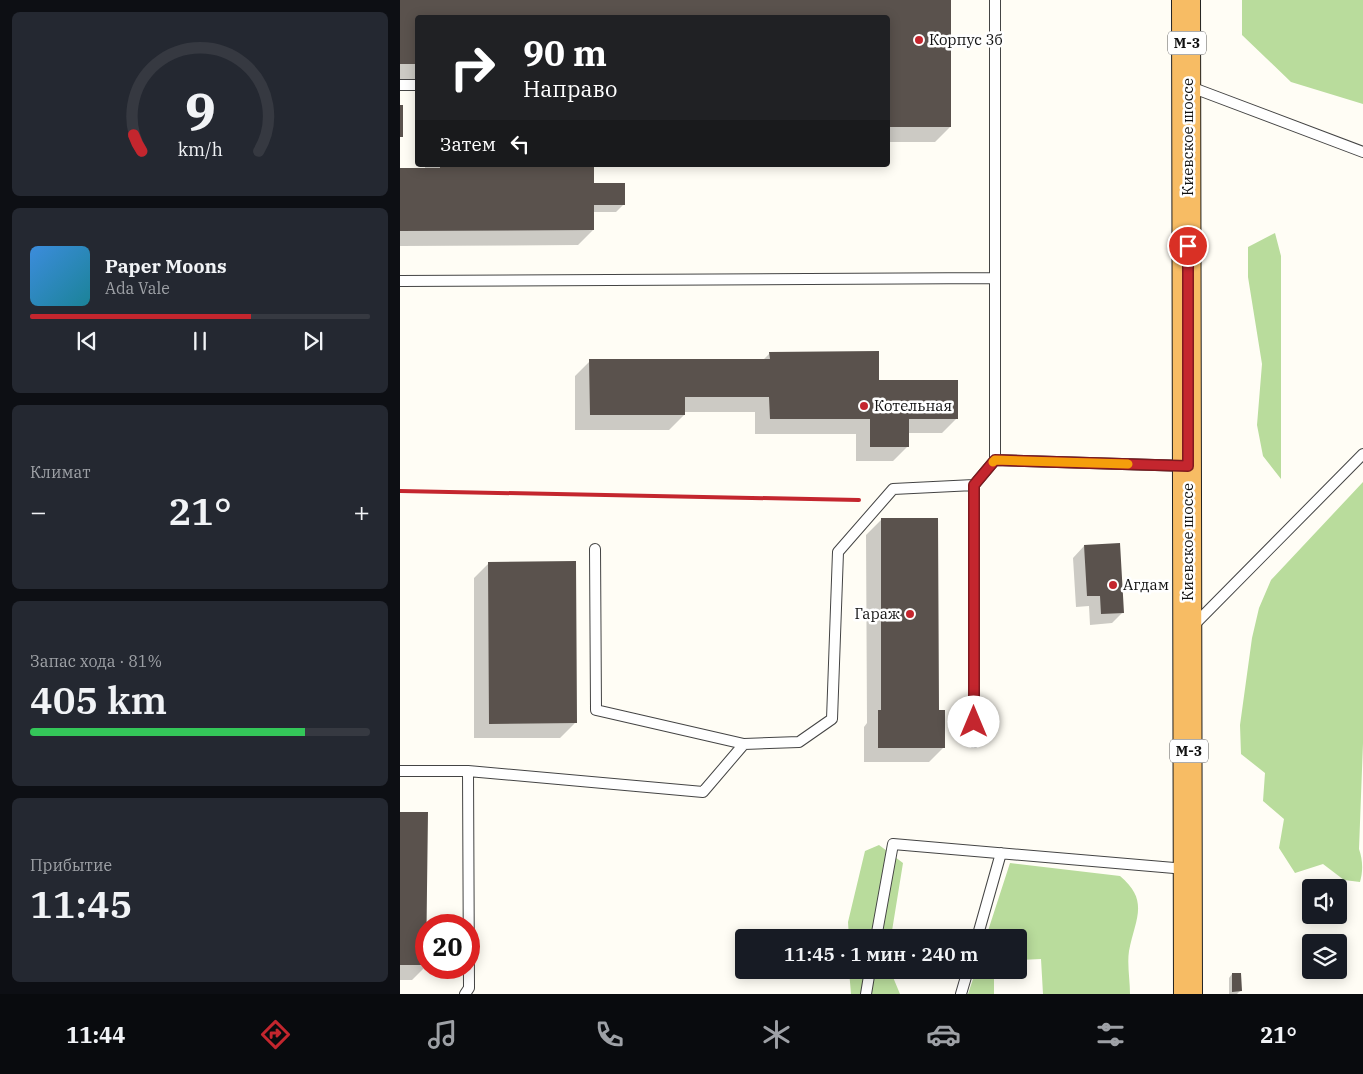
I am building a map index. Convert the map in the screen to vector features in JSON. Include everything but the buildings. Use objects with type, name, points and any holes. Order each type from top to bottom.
[{"type":"highway","name":"Киевское шоссе","points":[[1186,0],[1188,86],[1188,994]]},
{"type":"lane","points":[[974,742],[974,485],[995,460],[994,0]]},
{"type":"lane","points":[[400,85],[415,85]]},
{"type":"lane","points":[[1188,86],[1363,152]]},
{"type":"lane","points":[[400,281],[995,278]]},
{"type":"lane","points":[[1188,632],[1363,454]]},
{"type":"lane","points":[[995,460],[1188,466]]},
{"type":"lane","points":[[595,549],[596,710],[744,744],[799,742],[832,719],[838,552],[893,489],[974,485]]},
{"type":"lane","points":[[400,771],[468,771],[704,792],[744,744]]},
{"type":"lane","points":[[465,994],[469,988],[468,771]]},
{"type":"lane","points":[[878,929],[893,844],[1189,870]]},
{"type":"lane","points":[[980,929],[1002,853]]},
{"type":"lane","points":[[866,994],[868,979]]},
{"type":"lane","points":[[961,994],[965,979]]},
{"type":"green space","points":[[1242,0],[1363,0],[1363,104],[1291,82],[1242,35]]},
{"type":"green space","points":[[1275,233],[1281,256],[1281,479],[1263,456],[1257,425],[1262,364],[1248,277],[1248,247]]},
{"type":"green space","points":[[1363,482],[1363,743],[1359,849],[1362,874],[1360,882],[1343,879],[1323,864],[1295,873],[1279,848],[1284,819],[1263,801],[1265,773],[1241,754],[1240,725],[1252,638],[1259,608],[1271,580]]},
{"type":"green space","points":[[879,845],[903,863],[892,929],[848,929],[848,922],[865,851]]},
{"type":"green space","points":[[1010,863],[1120,876],[1129,885],[1138,902],[1137,920],[1128,956],[1130,994],[1043,994],[1041,959],[1027,960],[1027,929],[989,929]]},
{"type":"green space","points":[[850,979],[894,979],[900,994],[851,994]]},
{"type":"green space","points":[[973,979],[994,979],[994,994],[968,994]]},
{"type":"railway","points":[[400,491],[859,500]]},
{"type":"slow traffic","points":[[993,462],[995,460],[1128,464]]},
{"type":"place","name":"Корпус 3б","points":[[919,40]]},
{"type":"place","name":"Котельная","points":[[864,406]]},
{"type":"place","name":"Агдам","points":[[1113,585]]},
{"type":"place","name":"Гараж","points":[[910,614]]},
{"type":"route","points":[[974,722],[974,485],[995,460],[1188,466],[1188,246]]}]
